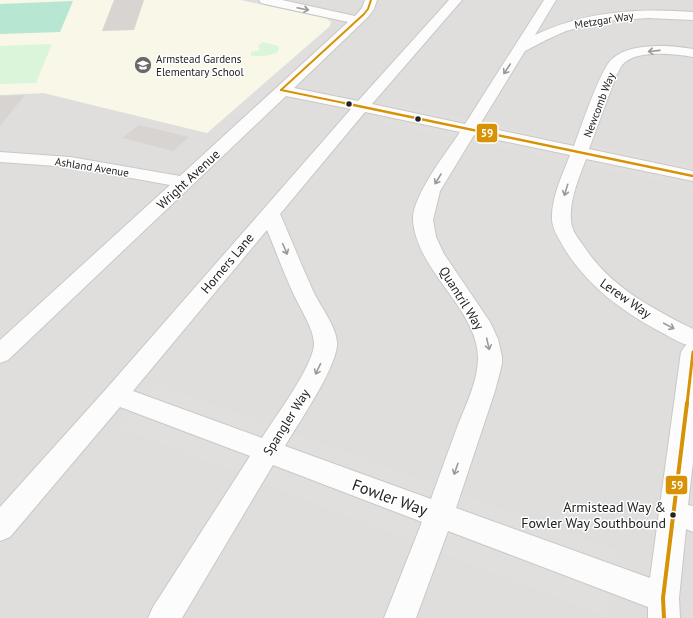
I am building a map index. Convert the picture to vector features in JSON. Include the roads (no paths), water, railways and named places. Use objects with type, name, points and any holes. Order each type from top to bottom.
[{"type":"street","points":[[265,0],[357,20]]},
{"type":"street","name":"Wright Avenue","points":[[0,354],[357,20],[368,9],[370,0]]},
{"type":"street","name":"Horners Lane","points":[[0,528],[116,395],[361,107],[456,0]]},
{"type":"street","name":"Quantril Way","points":[[400,618],[440,516],[480,399],[490,360],[486,335],[428,242],[423,219],[431,191],[550,0]]},
{"type":"street","points":[[634,14],[638,0]]},
{"type":"street","name":"Metzgar Way","points":[[520,49],[556,29],[590,20],[634,14],[693,16]]},
{"type":"street","name":"Newcomb Way","points":[[580,153],[616,63],[623,58],[648,51],[669,50],[693,53]]},
{"type":"street","points":[[281,90],[693,176]]},
{"type":"street","name":"Lerew Way","points":[[580,153],[564,197],[562,213],[564,231],[584,264],[601,282],[619,296],[657,320],[693,339]]},
{"type":"street","name":"Ashland Avenue","points":[[0,157],[35,158],[82,163],[184,182]]},
{"type":"street","name":"Spangler Way","points":[[164,618],[268,452],[314,376],[324,355],[326,344],[323,332],[304,294],[270,213]]},
{"type":"street","points":[[664,608],[683,516],[693,352]]},
{"type":"street","name":"Fowler Way","points":[[116,395],[440,516],[664,608]]},
{"type":"place","name":"Armstead Gardens Elementary School","points":[[143,65]]},
{"type":"place","name":"Armistead Way & Fowler Way Southbound","points":[[673,515]]}]
